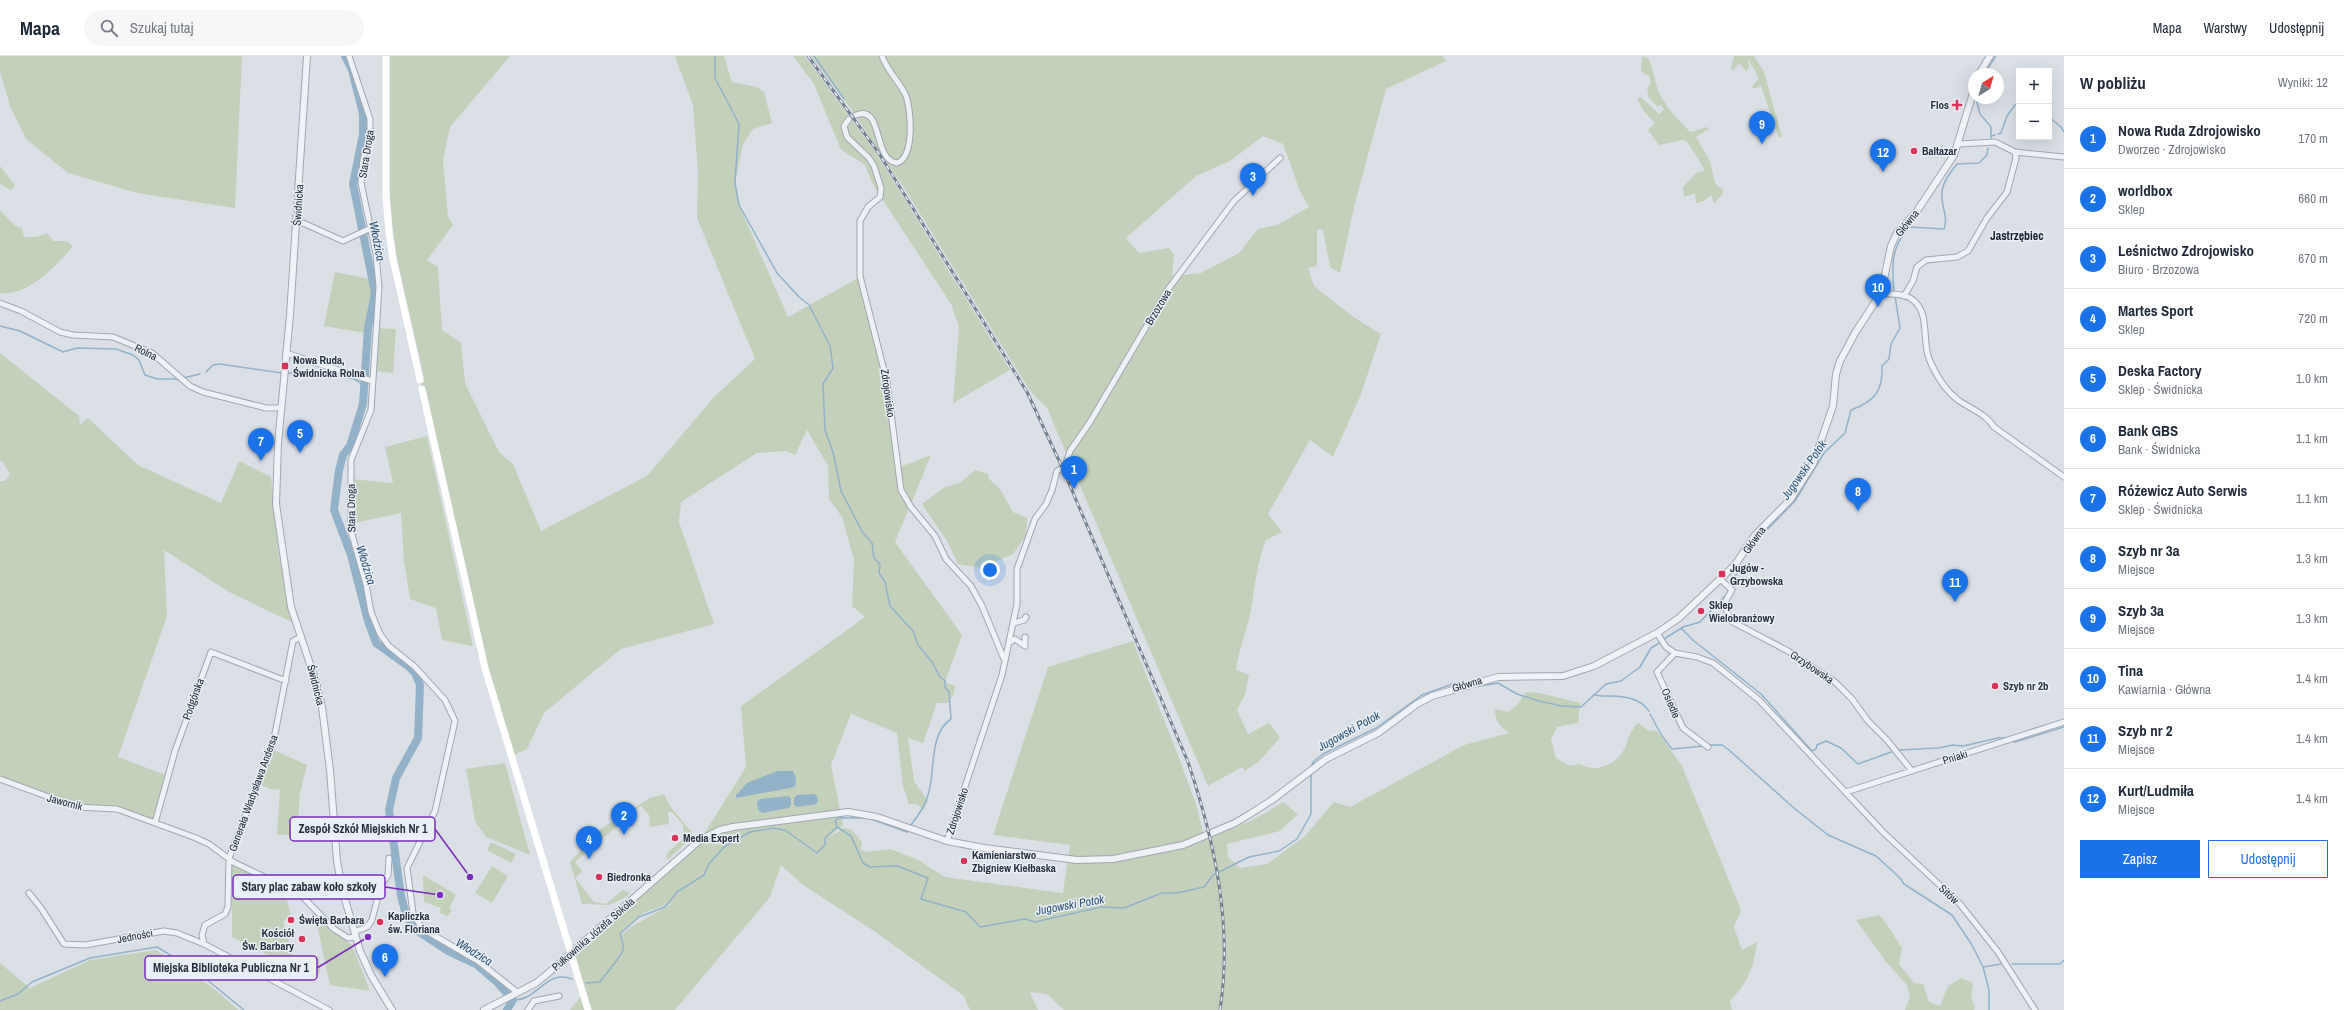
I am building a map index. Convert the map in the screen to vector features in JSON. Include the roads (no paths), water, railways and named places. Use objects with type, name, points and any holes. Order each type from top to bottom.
[{"type":"main road","points":[[386,56],[386,196],[389,231],[393,259],[420,380]]},
{"type":"main road","points":[[422,388],[485,668],[588,1010]]},
{"type":"street","name":"Świdnicka","points":[[307,56],[296,223],[276,478],[276,504],[287,585],[322,707],[330,770],[336,861],[354,935],[371,975],[392,1010]]},
{"type":"street","name":"Stara Droga","points":[[349,56],[355,69],[370,119],[370,135],[363,160],[361,183],[379,287],[370,380],[370,416],[351,460],[350,524],[352,538],[366,584],[371,612],[380,634],[389,646],[415,666],[445,700],[455,721],[436,811],[408,868],[413,913],[420,925],[428,932],[478,961],[515,994]]},
{"type":"street","points":[[856,115],[863,113],[871,117],[875,124],[877,139],[890,160],[894,163],[900,162],[910,146],[906,98],[882,56]]},
{"type":"street","points":[[1983,68],[1990,56]]},
{"type":"street","name":"Główna","points":[[1236,823],[1272,800],[1314,768],[1340,751],[1378,733],[1424,700],[1464,685],[1498,677],[1563,676],[1594,666],[1658,635],[1720,579],[1741,558],[1759,530],[1790,500],[1813,464],[1833,406],[1836,374],[1840,361],[1855,333],[1881,293],[1894,240],[1929,195],[1959,144],[1970,104]]},
{"type":"street","name":"Zdrojowisko","points":[[849,119],[844,126],[847,137],[869,158],[881,188],[880,197],[868,207],[860,221],[860,277],[887,382],[901,490],[911,507],[935,536],[946,559],[971,586],[982,606],[1004,660]]},
{"type":"street","points":[[1959,144],[1995,142],[2015,152],[2064,157]]},
{"type":"street","points":[[1901,295],[1913,281],[1917,267],[1926,260],[1957,257],[1968,252],[1987,218],[2008,192],[2016,158],[2015,152]]},
{"type":"street","name":"Brzozowa","points":[[1057,471],[1065,466],[1070,451],[1090,422],[1169,288],[1234,201],[1280,158]]},
{"type":"street","points":[[296,223],[303,223],[339,240],[347,240],[370,228]]},
{"type":"street","points":[[1881,293],[1901,295],[1914,300],[1922,314],[1928,359],[1938,378],[1958,399],[1990,420],[1994,427],[2064,477]]},
{"type":"street","name":"Rolna","points":[[2,304],[67,334],[113,337],[152,354],[166,364],[190,386],[209,394],[266,408],[281,408]]},
{"type":"street","points":[[286,353],[370,380]]},
{"type":"street","name":"Zdrojowisko","points":[[1057,471],[1052,490],[1046,504],[1035,519],[1017,569],[1017,604],[1004,660],[1000,685],[947,841],[984,848],[1077,860],[1107,859],[1184,845],[1236,823]]},
{"type":"street","name":"Grzybowska","points":[[1720,579],[1730,588],[1724,604],[1731,621],[1788,651],[1835,682],[1852,699],[1912,771]]},
{"type":"street","points":[[1014,622],[1024,620],[1026,617]]},
{"type":"street","points":[[1658,635],[1664,644],[1676,653],[1697,657],[1721,668],[1759,700],[1846,792]]},
{"type":"street","points":[[1009,642],[1015,639],[1025,646],[1025,636]]},
{"type":"street","name":"Generała Władysława Andersa","points":[[204,944],[202,935],[205,925],[225,914],[228,907],[229,858],[273,744],[293,641],[301,638]]},
{"type":"street","name":"Podgórska","points":[[155,823],[175,751],[211,652],[286,681]]},
{"type":"street","name":"Osiedle","points":[[1676,653],[1657,672],[1682,728],[1707,746]]},
{"type":"street","name":"Pniaki","points":[[1846,792],[2064,722]]},
{"type":"street","name":"Jawornik","points":[[0,779],[62,803],[86,808],[117,809],[196,838],[277,885],[300,894],[334,929],[348,938],[354,935]]},
{"type":"street","name":"Sitów","points":[[1846,792],[1884,833],[1960,904],[1998,952],[2035,1010]]},
{"type":"street","name":"Pułkownika Józefa Sokola","points":[[484,1010],[536,983],[700,840],[720,830],[848,812],[877,817],[947,841]]},
{"type":"street","points":[[354,935],[367,927],[372,920],[381,885],[388,875],[389,858]]},
{"type":"street","name":"Jedności","points":[[28,893],[41,908],[64,944],[85,945],[164,931],[177,933],[204,944]]},
{"type":"street","points":[[204,944],[329,1010]]},
{"type":"street","points":[[528,1010],[534,1001],[559,996]]},
{"type":"water","points":[[777,771],[793,771],[796,778],[795,787],[736,798],[736,795],[747,783]]},
{"type":"water","points":[[814,794],[817,796],[818,801],[816,804],[797,807],[794,805],[794,798],[797,795]]},
{"type":"water","points":[[788,796],[791,798],[791,805],[789,808],[762,813],[758,810],[757,802],[760,799]]},
{"type":"waterway","name":"Włodzica","points":[[345,56],[352,70],[363,114],[363,134],[353,184],[375,293],[368,328],[363,404],[350,446],[343,455],[339,470],[334,510],[351,555],[368,621],[376,643],[408,666],[415,673],[420,685],[418,738],[396,778],[389,810],[401,896],[405,911],[413,928],[448,951],[476,964],[498,983],[513,1000],[507,1010]]},
{"type":"waterway","points":[[715,56],[715,78],[739,124],[735,183],[739,205],[777,273],[799,297],[808,304]]},
{"type":"waterway","points":[[814,56],[844,99]]},
{"type":"waterway","name":"Jugowski Potok","points":[[1988,68],[1996,56]]},
{"type":"waterway","name":"Jugowski Potok","points":[[1978,104],[1980,114],[1991,127],[1991,139]]},
{"type":"waterway","points":[[1998,134],[2001,133],[2007,116],[2016,105]]},
{"type":"waterway","points":[[2052,120],[2061,127],[2064,132]]},
{"type":"waterway","name":"Jugowski Potok","points":[[1991,136],[1995,135]]},
{"type":"waterway","name":"Jugowski Potok","points":[[1894,293],[1894,257],[1903,234],[1910,227],[1944,229],[1946,220],[1942,197],[1946,180],[1957,164],[1979,163],[1987,155],[1988,148]]},
{"type":"waterway","name":"Jugowski Potok","points":[[1751,551],[1759,538],[1795,501],[1824,453],[1845,433],[1851,410],[1872,399],[1879,389],[1882,366],[1889,359],[1891,344],[1900,328],[1895,296]]},
{"type":"waterway","points":[[809,305],[830,346],[833,368],[823,384],[825,430],[833,452],[841,491],[863,533],[872,543],[874,558],[880,564],[879,573],[885,582],[890,606],[913,631],[918,645],[932,662],[940,677],[945,681],[945,687],[949,692],[951,719],[939,734],[934,754],[928,795],[921,811],[911,825]]},
{"type":"waterway","points":[[0,326],[20,331],[63,352],[77,348],[116,349],[133,355],[139,360],[145,375],[157,379],[179,379]]},
{"type":"waterway","points":[[206,372],[213,365],[220,364],[282,373]]},
{"type":"waterway","points":[[286,373],[322,374]]},
{"type":"waterway","points":[[183,378],[200,374]]},
{"type":"waterway","points":[[325,374],[354,379],[364,385]]},
{"type":"waterway","name":"Jugowski Potok","points":[[1732,585],[1738,570]]},
{"type":"waterway","name":"Jugowski Potok","points":[[1664,639],[1683,627],[1700,622],[1726,595]]},
{"type":"waterway","points":[[1681,628],[1694,641],[1761,694],[1812,751],[1816,749],[1817,745],[1826,741],[1841,748],[1858,764],[1894,751]]},
{"type":"waterway","name":"Jugowski Potok","points":[[1467,688],[1498,683],[1517,694],[1539,701],[1562,706],[1581,707],[1606,684],[1621,681],[1640,667],[1651,648],[1661,642]]},
{"type":"waterway","name":"Jugowski Potok","points":[[1311,768],[1313,762],[1323,754],[1376,728],[1422,695],[1458,682],[1462,684]]},
{"type":"waterway","points":[[1593,695],[1630,698],[1643,705],[1649,711]]},
{"type":"waterway","points":[[1650,714],[1662,736],[1672,749],[1704,746]]},
{"type":"waterway","points":[[2012,741],[2015,742],[2064,727]]},
{"type":"waterway","points":[[1898,750],[1938,748],[1953,745],[1963,746],[1998,738],[2007,738]]},
{"type":"waterway","points":[[1708,745],[1722,745],[1794,808],[1828,835],[1876,856],[1900,878],[1904,884],[1952,915],[1972,945],[1983,967],[2001,964]]},
{"type":"waterway","name":"Jugowski Potok","points":[[837,827],[851,836],[863,863],[870,867],[897,866],[928,878],[921,899],[966,912],[980,927],[1025,919],[1035,922],[1101,907],[1124,908],[1162,893],[1177,893],[1204,887],[1213,875],[1249,857],[1279,851],[1297,839],[1311,814],[1311,774]]},
{"type":"waterway","points":[[837,827],[835,821],[839,818],[866,818]]},
{"type":"waterway","points":[[871,819],[907,832]]},
{"type":"waterway","name":"Jugowski Potok","points":[[586,983],[600,982],[620,956],[623,947],[620,934],[639,917],[665,907],[677,892],[704,875],[709,864],[724,847],[750,832],[773,828],[785,830],[817,853],[825,845],[825,838],[837,827]]},
{"type":"waterway","points":[[0,1001],[18,994],[32,982],[90,958],[157,947],[195,970],[244,1010]]},
{"type":"waterway","points":[[2012,964],[2060,964],[2064,960]]},
{"type":"waterway","points":[[1983,967],[1989,990],[1989,1010]]},
{"type":"waterway","name":"Jugowski Potok","points":[[513,1000],[522,999],[529,996],[555,978],[563,977],[572,979]]},
{"type":"railway","points":[[808,56],[878,152],[1027,392],[1062,467],[1188,762],[1198,792],[1213,853],[1223,916],[1223,979],[1220,1010]]},
{"type":"place","name":"Flos","points":[[1957,105]]},
{"type":"place","name":"Szyb 3a","points":[[1762,144]]},
{"type":"place","name":"Baltazar","points":[[1914,151]]},
{"type":"place","name":"Kurt/Ludmiła","points":[[1883,172]]},
{"type":"place","name":"Leśnictwo Zdrojowisko","points":[[1253,196]]},
{"type":"place","name":"Tina","points":[[1878,307]]},
{"type":"place","name":"Nowa Ruda, Świdnicka Rolna","points":[[285,366]]},
{"type":"place","name":"Deska Factory","points":[[300,453]]},
{"type":"place","name":"Różewicz Auto Serwis","points":[[261,461]]},
{"type":"place","name":"Nowa Ruda Zdrojowisko","points":[[1074,489]]},
{"type":"place","name":"Szyb nr 3a","points":[[1858,511]]},
{"type":"place","name":"Jugów - Grzybowska","points":[[1722,574]]},
{"type":"place","name":"Szyb nr 2","points":[[1955,602]]},
{"type":"place","name":"Sklep Wielobranżowy","points":[[1701,611]]},
{"type":"place","name":"Szyb nr 2b","points":[[1995,686]]},
{"type":"place","name":"worldbox","points":[[624,835]]},
{"type":"place","name":"Media Expert","points":[[675,838]]},
{"type":"place","name":"Martes Sport","points":[[589,859]]},
{"type":"place","name":"Kamieniarstwo Zbigniew Kiełbaska","points":[[964,861]]},
{"type":"place","name":"Zespół Szkół Miejskich Nr 1","points":[[470,877]]},
{"type":"place","name":"Biedronka","points":[[599,877]]},
{"type":"place","name":"Stary plac zabaw koło szkoły","points":[[440,895]]},
{"type":"place","name":"Święta Barbara","points":[[291,920]]},
{"type":"place","name":"Kapliczka św. Floriana","points":[[380,922]]},
{"type":"place","name":"Miejska Biblioteka Publiczna Nr 1","points":[[368,937]]},
{"type":"place","name":"Kościół Św. Barbary","points":[[302,939]]},
{"type":"place","name":"Bank GBS","points":[[385,977]]},
{"type":"district","name":"Jastrzębiec","points":[[2017,236]]}]
